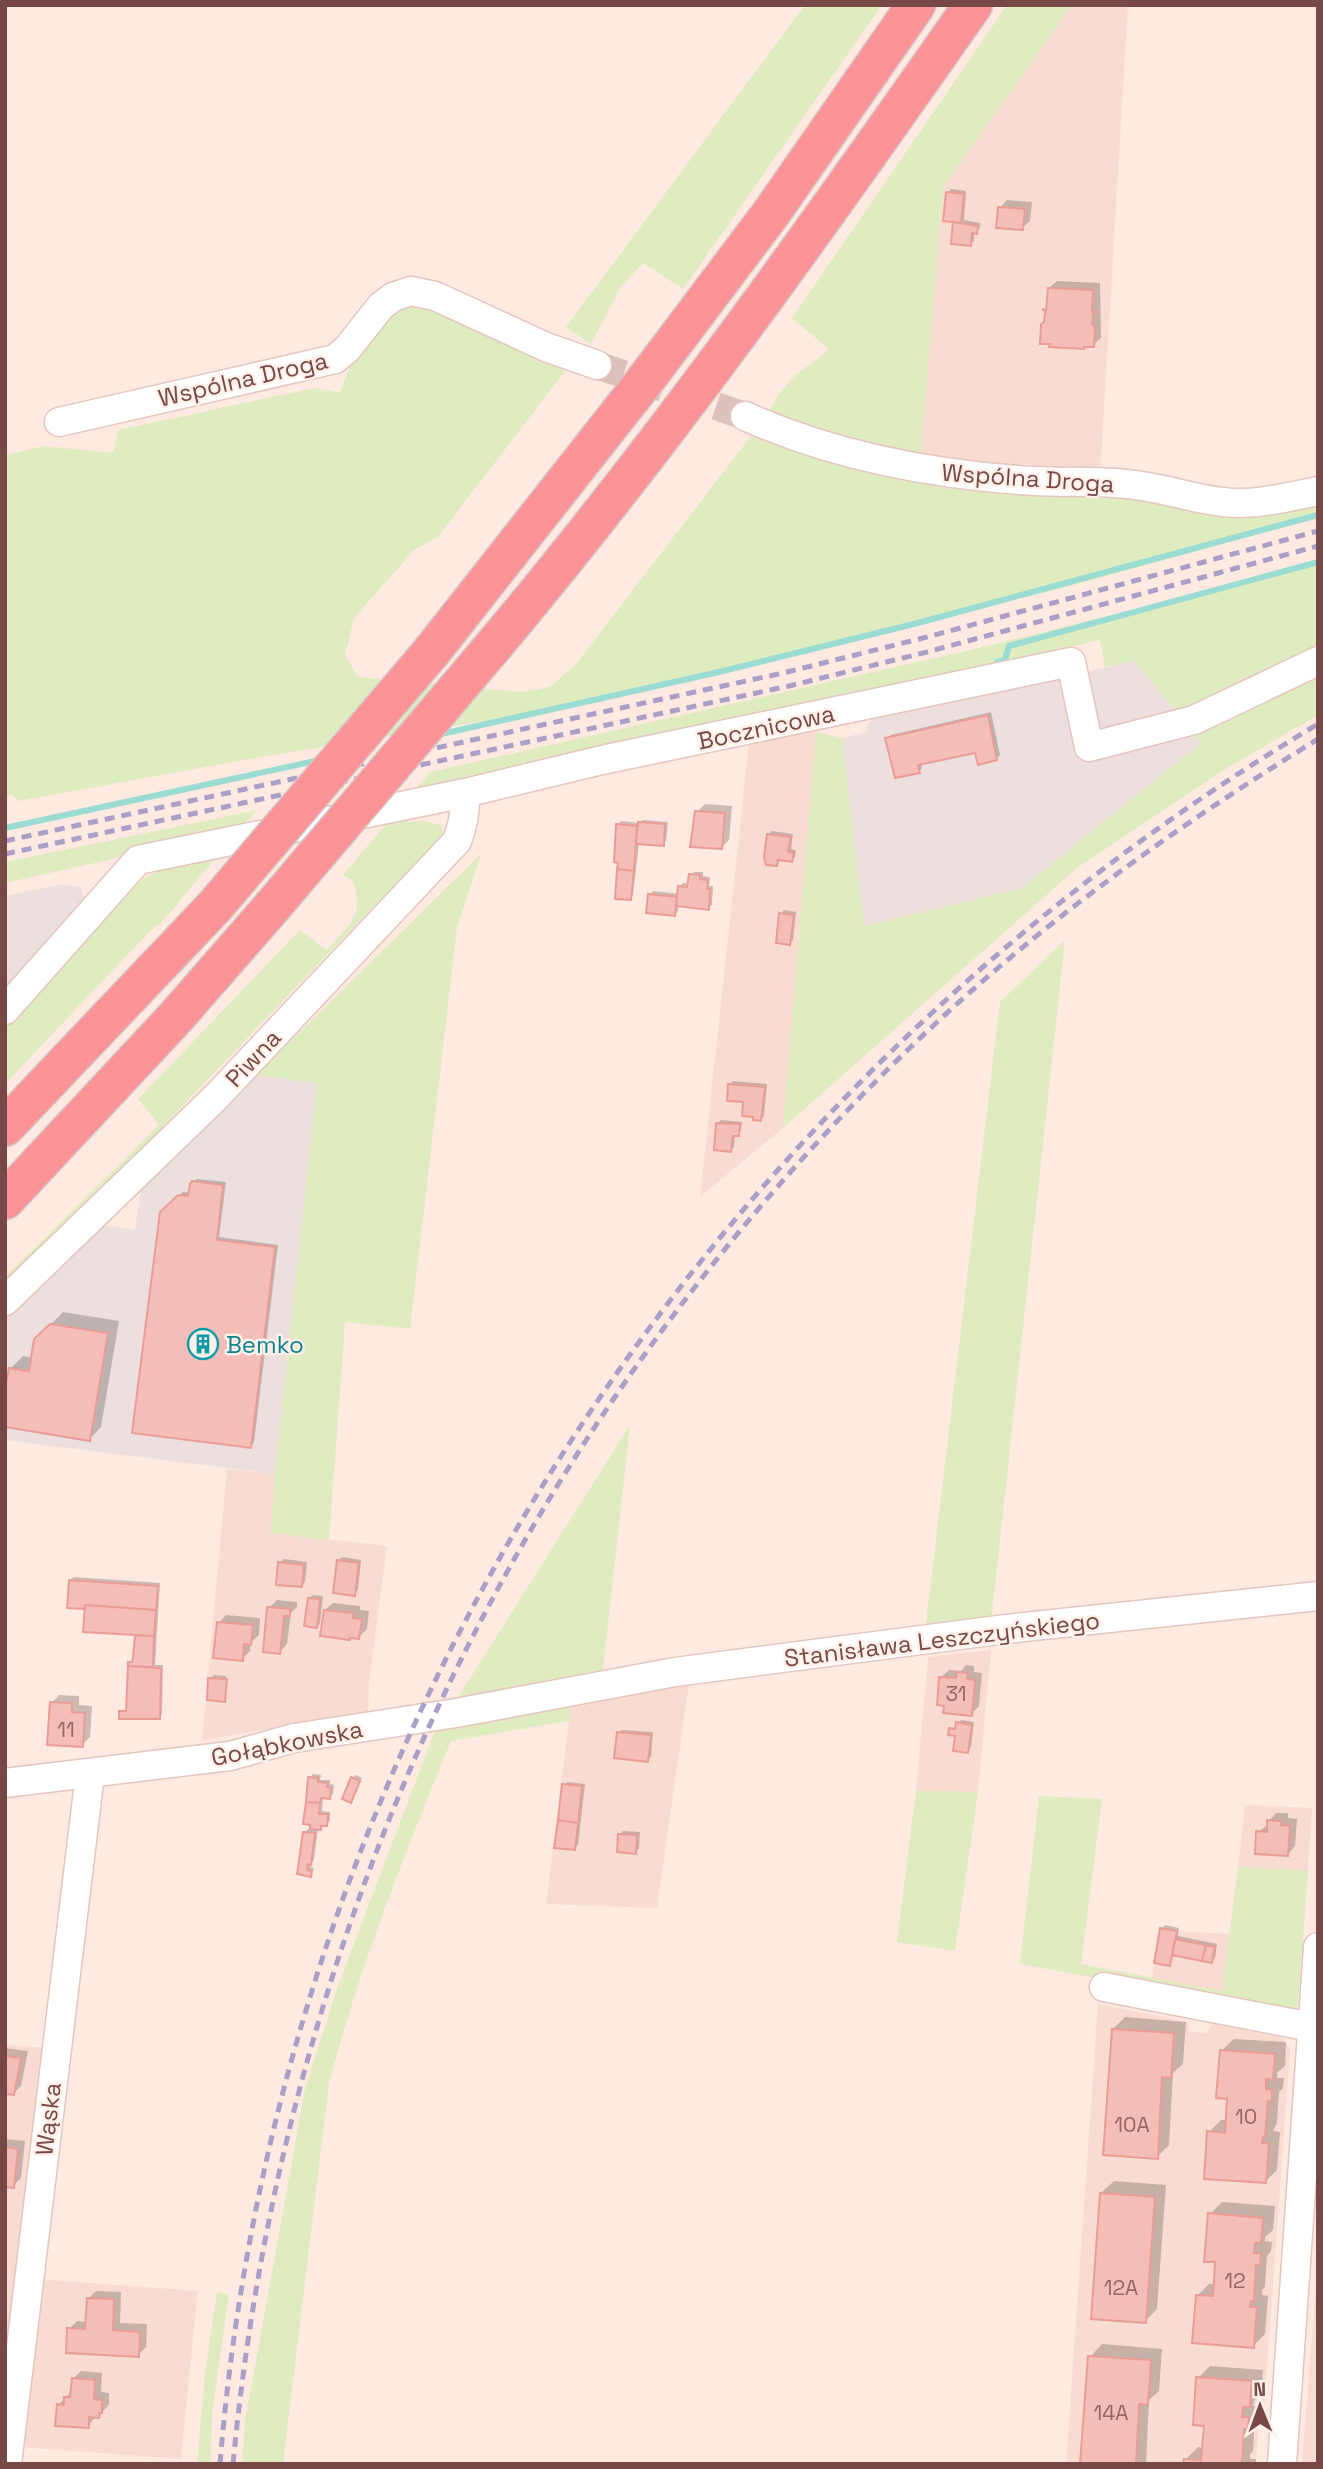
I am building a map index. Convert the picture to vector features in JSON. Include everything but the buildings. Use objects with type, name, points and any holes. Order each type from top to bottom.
[{"type":"highway","points":[[5,1128],[215,906],[432,651],[659,364],[772,212],[916,5]]},
{"type":"highway","points":[[5,1200],[175,1018],[272,907],[574,547],[793,260],[973,5]]},
{"type":"street","name":"Wspólna Droga","points":[[59,422],[335,359],[347,349],[381,306],[393,297],[411,291],[435,296],[546,347],[597,365]]},
{"type":"street","name":"Wspólna Droga","points":[[745,416],[785,434],[911,468],[951,474],[1034,481],[1133,484],[1226,502],[1269,500],[1318,491]]},
{"type":"street","name":"Bocznicowa","points":[[5,1010],[138,860],[465,793],[602,760],[1071,662],[1089,747],[1194,720],[1318,661]]},
{"type":"street","name":"Piwna","points":[[5,1301],[216,1097],[457,841],[464,818],[465,793]]},
{"type":"street","name":"Stanisława Leszczyńskiego","points":[[567,1692],[675,1672],[1006,1629],[1318,1596]]},
{"type":"street","name":"Gołąbkowska","points":[[5,1783],[230,1756],[294,1738],[456,1713],[567,1692]]},
{"type":"street","name":"Wąska","points":[[7,2464],[90,1774]]},
{"type":"street","points":[[1282,2464],[1318,1947]]},
{"type":"street","points":[[1104,1987],[1311,2027]]},
{"type":"shaded area","points":[[1072,5],[1128,5],[1100,476],[1093,470],[1072,467],[1068,473],[1042,471],[1037,465],[1018,464],[1012,469],[974,466],[971,461],[920,462],[943,187]]},
{"type":"shaded area","points":[[1135,661],[1202,743],[1022,888],[863,926],[842,738],[868,732],[867,726],[873,719]]},
{"type":"shaded area","points":[[816,732],[783,1128],[700,1197],[749,743]]},
{"type":"shaded area","points":[[63,884],[80,887],[85,899],[5,995],[5,896]]},
{"type":"shaded area","points":[[256,1075],[317,1083],[275,1474],[5,1440],[5,1320],[103,1225],[135,1230],[142,1187]]},
{"type":"shaded area","points":[[227,1469],[275,1474],[272,1533],[387,1546],[369,1684],[368,1713],[202,1740]]},
{"type":"shaded area","points":[[991,1650],[978,1792],[916,1791],[928,1657]]},
{"type":"shaded area","points":[[689,1683],[657,1908],[546,1904],[571,1704]]},
{"type":"shaded area","points":[[1245,1805],[1312,1808],[1308,1871],[1238,1867]]},
{"type":"shaded area","points":[[1160,1928],[1230,1934],[1223,1991],[1152,1978]]},
{"type":"shaded area","points":[[1098,2004],[1189,2022],[1189,2031],[1207,2033],[1213,2024],[1283,2038],[1290,2050],[1264,2409],[1260,2409],[1256,2464],[1066,2464]]},
{"type":"shaded area","points":[[5,2045],[64,2049],[37,2279],[198,2291],[181,2459],[18,2447],[5,2464]]},
{"type":"shaded area","points":[[1317,2271],[1318,2464],[1302,2464],[1313,2323]]},
{"type":"green space","points":[[805,5],[882,5],[683,289],[643,263],[620,288],[591,344],[566,327]]},
{"type":"green space","points":[[1007,5],[1072,5],[943,187],[920,462],[766,417],[787,384],[829,349],[792,318]]},
{"type":"green space","points":[[418,301],[469,320],[565,371],[438,537],[414,550],[354,618],[345,655],[358,677],[521,692],[550,687],[576,664],[751,436],[836,458],[1318,501],[1318,518],[1059,589],[588,704],[261,757],[19,801],[12,795],[5,797],[5,455],[44,446],[113,453],[118,430],[314,388],[340,393],[355,352],[396,305]]},
{"type":"green space","points":[[1318,564],[1318,653],[1181,718],[1135,661],[1105,667],[1100,640],[415,790],[430,772],[970,650]]},
{"type":"green space","points":[[1318,671],[1318,715],[1224,770],[1077,868],[783,1128],[816,732],[842,738],[864,926],[1022,888],[1201,743],[1193,732]]},
{"type":"green space","points":[[257,810],[238,831],[5,883],[5,862]]},
{"type":"green space","points":[[423,821],[440,825],[444,833],[162,1127],[164,1131],[5,1286],[5,1277],[159,1125],[138,1099],[300,930],[327,950],[348,926],[356,912],[353,881],[343,875],[388,822]]},
{"type":"green space","points":[[481,854],[457,928],[410,1329],[345,1322],[329,1540],[271,1533],[317,1083],[256,1075]]},
{"type":"green space","points":[[216,858],[162,922],[151,930],[5,1084],[5,1024],[143,879],[165,868]]},
{"type":"green space","points":[[1065,940],[991,1623],[925,1632],[1000,1002]]},
{"type":"green space","points":[[630,1425],[603,1670],[457,1699]]},
{"type":"green space","points":[[571,1704],[569,1721],[451,1741],[369,1952],[329,2083],[283,2464],[242,2464],[245,2422],[305,2089],[339,1983],[436,1728]]},
{"type":"green space","points":[[916,1791],[978,1792],[955,1951],[897,1942]]},
{"type":"green space","points":[[1039,1796],[1102,1799],[1081,1964],[1222,1991],[1238,1867],[1308,1871],[1298,2004],[1292,2014],[1020,1964]]},
{"type":"green space","points":[[217,2292],[229,2295],[213,2405],[210,2464],[197,2464],[205,2373]]},
{"type":"waterway","points":[[437,735],[719,672],[914,624],[1318,515]]},
{"type":"waterway","points":[[997,662],[1005,660],[1009,646],[1318,562]]},
{"type":"waterway","points":[[5,828],[320,760]]},
{"type":"tunnel","points":[[597,365],[745,416]]},
{"type":"railway","points":[[5,841],[783,673],[931,636],[1318,531]]},
{"type":"railway","points":[[5,854],[789,686],[927,652],[1318,546]]},
{"type":"railway","points":[[220,2464],[259,2196],[329,1938],[429,1693],[558,1461],[713,1246],[892,1050],[1095,876],[1318,724]]},
{"type":"railway","points":[[233,2464],[261,2259],[308,2060],[371,1866],[451,1680],[548,1501],[661,1331],[790,1172],[935,1024],[1025,945],[1119,872],[1318,739]]},
{"type":"place","name":"Bemko","points":[[203,1344]]}]
